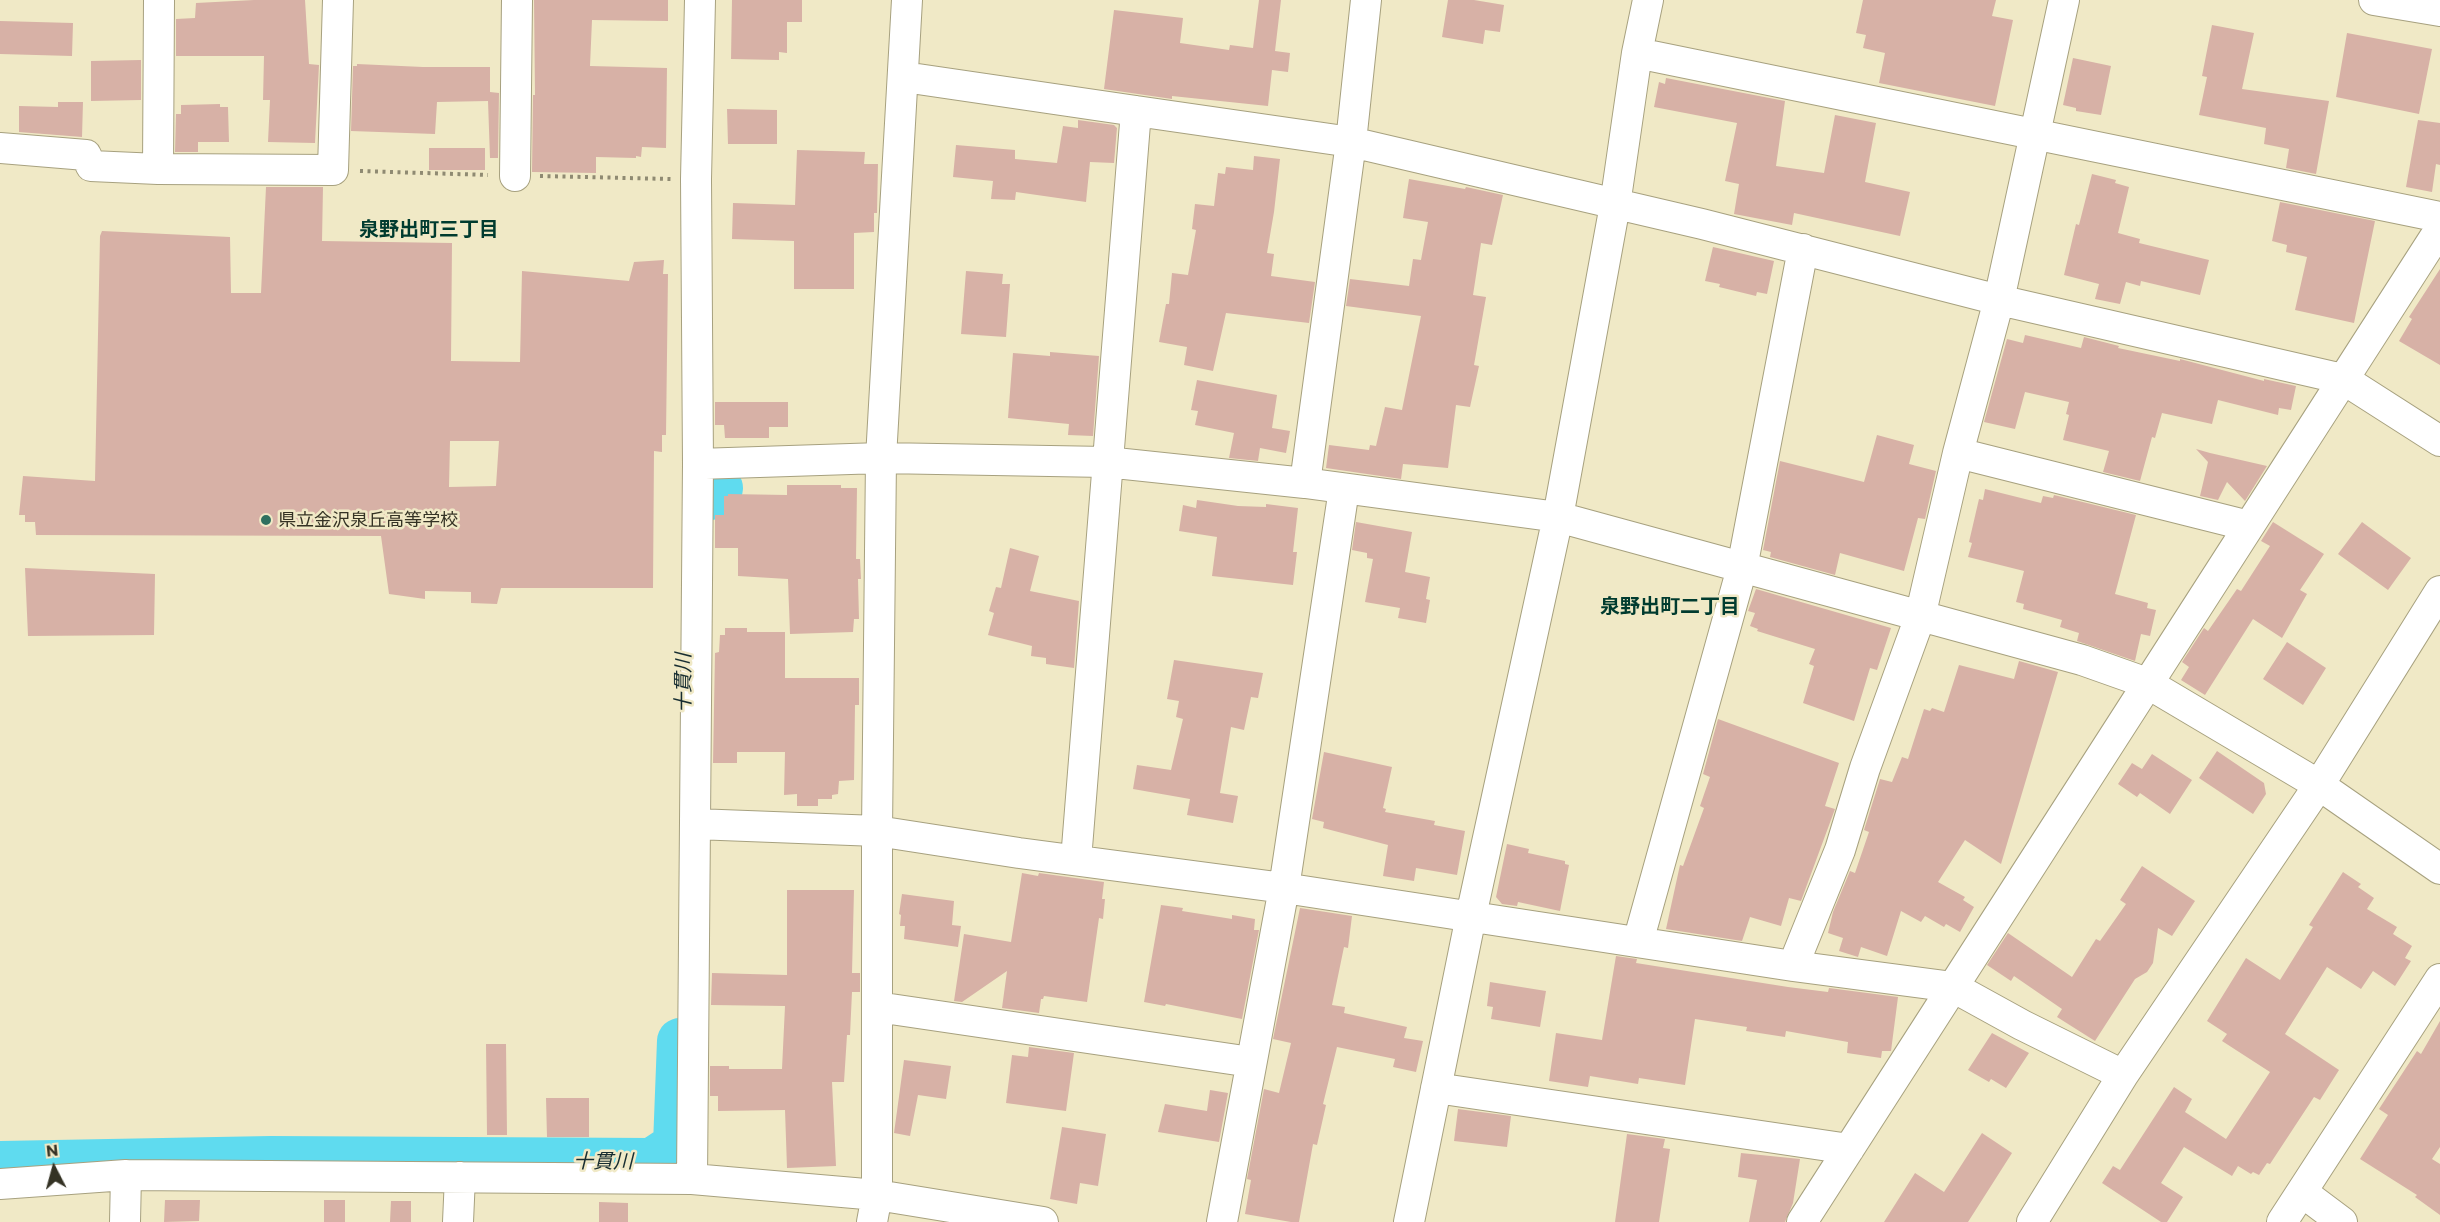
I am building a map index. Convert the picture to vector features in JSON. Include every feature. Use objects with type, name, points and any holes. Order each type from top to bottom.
[{"type":"street","points":[[158,169],[159,0]]},
{"type":"street","points":[[0,148],[86,155],[91,166],[158,169],[333,170],[338,0]]},
{"type":"street","points":[[515,176],[517,0]]},
{"type":"street","points":[[692,1179],[698,464],[696,179],[700,0]]},
{"type":"street","points":[[874,1209],[881,458],[907,0]]},
{"type":"street","points":[[1305,483],[1351,142],[1366,0]]},
{"type":"street","points":[[1409,1222],[1471,916],[1558,517],[1615,205],[1637,53],[1648,0]]},
{"type":"street","points":[[1793,966],[1840,850],[1865,768],[1920,617],[1958,453],[1999,300],[2064,0]]},
{"type":"street","points":[[2374,0],[2440,11]]},
{"type":"street","points":[[1637,53],[2440,217]]},
{"type":"street","points":[[904,77],[1351,142],[1702,224],[1999,300],[2343,379],[2440,441]]},
{"type":"street","points":[[1076,860],[1106,462],[1136,111]]},
{"type":"street","points":[[1802,1222],[2440,229]]},
{"type":"street","points":[[1638,942],[1742,568],[1803,249]]},
{"type":"street","points":[[1958,453],[2249,526]]},
{"type":"street","points":[[698,464],[881,458],[1106,462],[1305,483],[1558,517],[2082,660],[2147,683],[2319,785],[2440,869]]},
{"type":"street","points":[[1222,1222],[1284,888],[1344,489]]},
{"type":"street","points":[[2032,1222],[2123,1075],[2319,785],[2440,591]]},
{"type":"street","points":[[695,824],[877,831],[1284,888],[1793,966],[1953,987],[2022,1025],[2123,1075]]},
{"type":"street","points":[[2282,1222],[2440,980]]},
{"type":"street","points":[[877,1007],[1251,1062]]},
{"type":"street","points":[[1437,1088],[1849,1149]]},
{"type":"street","points":[[0,1184],[126,1174],[692,1179],[874,1209],[1043,1222]]},
{"type":"street","points":[[125,1222],[126,1174]]},
{"type":"street","points":[[458,1222],[460,1177]]},
{"type":"street","points":[[2302,1192],[2342,1222]]},
{"type":"building","points":[[305,0],[309,64],[319,65],[315,143],[268,142],[270,100],[263,100],[264,56],[176,56],[176,19],[195,18],[196,3]]},
{"type":"building","points":[[534,0],[668,0],[668,21],[592,20],[590,66],[667,68],[666,148],[642,147],[641,157],[636,156],[636,158],[596,157],[596,173],[532,172],[533,95],[535,95]]},
{"type":"building","points":[[732,0],[802,0],[802,22],[787,22],[787,53],[779,52],[779,60],[731,59]]},
{"type":"building","points":[[1259,0],[1281,0],[1275,51],[1290,53],[1288,72],[1272,70],[1268,106],[1172,96],[1172,99],[1104,89],[1114,10],[1183,18],[1180,43],[1229,50],[1230,45],[1253,48]]},
{"type":"building","points":[[1448,0],[1474,0],[1504,5],[1500,32],[1485,30],[1483,44],[1442,37]]},
{"type":"building","points":[[1863,0],[1996,0],[1992,16],[2013,20],[1995,106],[1879,83],[1885,53],[1863,48],[1866,35],[1856,33]]},
{"type":"building","points":[[0,21],[73,23],[72,56],[0,54]]},
{"type":"building","points":[[2212,25],[2254,33],[2242,89],[2329,101],[2316,174],[2286,168],[2289,149],[2264,144],[2266,128],[2199,115],[2207,77],[2202,76]]},
{"type":"building","points":[[2347,33],[2432,49],[2419,114],[2336,97]]},
{"type":"building","points":[[2073,58],[2111,66],[2101,115],[2076,111],[2076,108],[2063,105]]},
{"type":"building","points":[[141,60],[141,100],[91,101],[91,61]]},
{"type":"building","points":[[357,64],[490,67],[490,92],[499,93],[498,158],[490,158],[488,101],[437,102],[435,134],[351,131],[353,66]]},
{"type":"building","points":[[1666,78],[1785,101],[1776,166],[1824,173],[1835,115],[1876,123],[1865,182],[1910,192],[1900,236],[1794,213],[1792,225],[1734,214],[1739,184],[1725,181],[1737,123],[1654,107],[1659,82],[1665,84]]},
{"type":"building","points":[[58,102],[83,102],[82,137],[19,132],[19,106],[58,107]]},
{"type":"building","points":[[220,104],[220,107],[228,107],[229,142],[198,142],[198,152],[175,152],[176,114],[181,114],[181,105]]},
{"type":"building","points":[[727,109],[777,110],[777,144],[728,144]]},
{"type":"building","points":[[1078,120],[1114,125],[1117,128],[1114,163],[1090,162],[1086,202],[1016,192],[1015,200],[991,199],[993,181],[953,177],[956,145],[1015,150],[1015,159],[1057,163],[1063,126],[1078,128]]},
{"type":"building","points":[[2418,120],[2440,123],[2440,165],[2436,164],[2432,192],[2406,187]]},
{"type":"building","points":[[429,148],[485,148],[485,170],[429,170]]},
{"type":"building","points":[[797,150],[865,152],[864,164],[878,164],[877,213],[874,213],[874,232],[854,233],[854,289],[794,289],[794,241],[732,239],[733,203],[795,205]]},
{"type":"building","points":[[1254,156],[1280,159],[1267,253],[1274,254],[1271,276],[1315,282],[1309,323],[1226,313],[1213,371],[1184,365],[1187,347],[1159,342],[1166,304],[1169,304],[1172,273],[1188,275],[1196,230],[1192,229],[1195,204],[1214,206],[1218,173],[1225,174],[1226,167],[1253,170]]},
{"type":"building","points":[[2092,174],[2116,180],[2115,183],[2129,187],[2118,233],[2140,239],[2139,243],[2209,260],[2200,295],[2141,281],[2140,286],[2126,282],[2120,304],[2095,299],[2099,284],[2064,275],[2076,224],[2079,225]]},
{"type":"building","points":[[1409,179],[1503,195],[1492,245],[1481,243],[1473,295],[1486,297],[1474,365],[1479,366],[1470,407],[1456,405],[1448,468],[1403,464],[1401,479],[1326,468],[1329,445],[1369,450],[1370,445],[1376,446],[1385,407],[1402,410],[1421,316],[1346,306],[1350,279],[1409,286],[1413,259],[1421,260],[1428,222],[1403,218]]},
{"type":"building","points":[[266,187],[323,187],[322,241],[452,243],[451,361],[520,362],[522,271],[629,281],[634,262],[664,260],[663,274],[668,274],[666,435],[662,435],[662,452],[654,451],[653,588],[501,588],[497,604],[471,603],[471,592],[425,591],[425,599],[389,594],[381,536],[36,535],[35,522],[25,522],[25,515],[19,515],[23,476],[95,481],[100,236],[102,231],[230,237],[231,293],[261,293]],"holes":[[[450,441],[499,441],[496,486],[449,487]]]},
{"type":"building","points":[[2280,202],[2375,221],[2354,323],[2295,310],[2307,257],[2286,252],[2287,245],[2272,241]]},
{"type":"building","points":[[1713,247],[1774,261],[1767,294],[1757,292],[1756,296],[1719,287],[1720,284],[1705,281]]},
{"type":"building","points":[[2440,269],[2440,365],[2399,341],[2412,319],[2409,317]]},
{"type":"building","points":[[966,271],[1003,274],[1002,284],[1010,284],[1006,337],[961,334]]},
{"type":"building","points":[[2025,335],[2081,348],[2084,337],[2119,346],[2118,348],[2180,361],[2180,359],[2264,381],[2264,379],[2296,386],[2291,410],[2279,408],[2278,415],[2218,400],[2212,424],[2162,413],[2155,438],[2152,437],[2140,481],[2103,472],[2109,451],[2063,440],[2069,415],[2066,414],[2069,402],[2025,392],[2015,429],[1984,422],[2007,339],[2023,343]]},
{"type":"building","points":[[1050,352],[1099,356],[1093,436],[1068,435],[1069,424],[1008,418],[1013,353],[1050,356]]},
{"type":"building","points":[[1197,380],[1277,395],[1272,428],[1290,431],[1286,453],[1260,448],[1258,461],[1229,458],[1234,433],[1195,425],[1198,411],[1191,410]]},
{"type":"building","points":[[715,402],[788,402],[788,427],[769,427],[769,438],[725,438],[724,425],[715,425]]},
{"type":"building","points":[[1877,435],[1914,445],[1909,464],[1936,471],[1925,519],[1918,518],[1904,571],[1840,553],[1835,575],[1770,557],[1771,552],[1763,550],[1780,461],[1864,482]]},
{"type":"building","points":[[2196,449],[2267,466],[2245,501],[2227,482],[2218,500],[2200,496],[2208,462]]},
{"type":"building","points":[[787,485],[841,485],[841,488],[857,488],[856,559],[860,559],[861,579],[858,579],[859,619],[854,619],[853,632],[790,634],[788,579],[738,576],[738,548],[715,548],[715,515],[724,515],[724,496],[728,494],[787,495]]},
{"type":"building","points":[[1985,489],[2041,503],[2043,496],[2053,498],[2054,495],[2136,515],[2115,594],[2148,603],[2147,608],[2156,610],[2150,636],[2141,634],[2135,661],[2077,641],[2079,633],[2060,627],[2062,620],[2023,609],[2024,604],[2016,602],[2024,571],[1968,557],[1972,543],[1969,542],[1979,499],[1983,500]]},
{"type":"building","points":[[1197,500],[1238,506],[1266,507],[1266,504],[1298,508],[1293,552],[1297,552],[1293,585],[1212,576],[1217,537],[1179,531],[1183,505],[1196,508]]},
{"type":"building","points":[[1356,522],[1412,532],[1405,572],[1430,577],[1426,599],[1430,600],[1426,623],[1398,618],[1400,608],[1365,602],[1373,559],[1367,558],[1367,553],[1352,550]]},
{"type":"building","points":[[2273,522],[2324,554],[2300,590],[2307,594],[2282,638],[2253,619],[2205,695],[2181,680],[2189,667],[2182,662],[2204,628],[2208,631],[2237,589],[2241,591],[2270,546],[2261,541]]},
{"type":"building","points":[[2362,522],[2411,558],[2388,590],[2338,554]]},
{"type":"building","points":[[1010,548],[1039,556],[1030,591],[1079,601],[1074,668],[1046,664],[1046,658],[1031,656],[1032,646],[988,635],[994,613],[989,611],[996,587],[1001,588]]},
{"type":"building","points":[[25,568],[155,574],[154,635],[28,636]]},
{"type":"building","points":[[1756,589],[1891,628],[1877,670],[1870,668],[1854,721],[1803,703],[1814,666],[1809,664],[1815,649],[1757,631],[1758,629],[1750,626],[1755,613],[1748,611]]},
{"type":"building","points":[[725,628],[747,628],[747,632],[785,632],[785,678],[859,678],[859,705],[855,705],[854,780],[839,781],[838,794],[832,795],[832,799],[818,799],[818,806],[797,806],[797,794],[784,795],[785,752],[737,752],[737,763],[713,763],[715,653],[719,652],[720,635],[725,635]]},
{"type":"building","points":[[2287,642],[2326,668],[2303,705],[2263,679]]},
{"type":"building","points":[[1174,660],[1263,673],[1258,698],[1251,697],[1244,730],[1231,727],[1220,793],[1238,796],[1233,823],[1187,815],[1190,799],[1133,789],[1137,765],[1171,770],[1183,719],[1176,717],[1179,701],[1167,699]]},
{"type":"building","points":[[2019,661],[2058,672],[2001,864],[1965,840],[1938,882],[1965,897],[1963,900],[1974,907],[1960,932],[1946,924],[1944,927],[1925,916],[1921,922],[1901,911],[1887,956],[1861,947],[1858,957],[1839,951],[1843,938],[1828,933],[1833,912],[1850,871],[1855,873],[1869,832],[1864,830],[1880,779],[1892,782],[1902,757],[1908,759],[1924,709],[1930,711],[1932,708],[1944,712],[1959,665],[2014,679]]},
{"type":"building","points":[[1718,719],[1839,763],[1825,806],[1835,809],[1801,901],[1789,898],[1781,926],[1750,917],[1742,941],[1666,929],[1680,865],[1683,866],[1704,808],[1700,806],[1710,777],[1703,774]]},
{"type":"building","points":[[2217,751],[2264,783],[2266,794],[2253,814],[2199,778]]},
{"type":"building","points":[[1324,752],[1392,767],[1383,808],[1386,809],[1385,812],[1435,821],[1434,825],[1465,831],[1457,875],[1416,868],[1414,881],[1383,876],[1388,845],[1323,828],[1324,822],[1312,819]]},
{"type":"building","points":[[2152,754],[2192,780],[2170,814],[2140,793],[2137,797],[2118,784],[2132,763],[2142,769]]},
{"type":"building","points":[[1507,844],[1529,849],[1528,853],[1565,861],[1565,864],[1569,865],[1560,911],[1518,902],[1517,906],[1502,904],[1496,897]]},
{"type":"building","points":[[2142,866],[2195,901],[2172,936],[2158,928],[2153,963],[2147,972],[2135,979],[2095,1041],[2057,1017],[2062,1009],[2014,976],[2011,981],[1987,965],[2008,933],[2072,977],[2096,939],[2100,941],[2126,904],[2120,900]]},
{"type":"building","points":[[2343,872],[2361,884],[2358,887],[2374,898],[2367,909],[2397,927],[2393,934],[2412,946],[2405,958],[2411,961],[2395,986],[2373,971],[2361,989],[2327,967],[2285,1034],[2339,1070],[2320,1100],[2314,1097],[2270,1164],[2267,1163],[2259,1175],[2253,1172],[2251,1174],[2238,1166],[2232,1176],[2184,1147],[2161,1183],[2183,1197],[2167,1222],[2161,1222],[2102,1183],[2113,1166],[2120,1170],[2174,1087],[2192,1099],[2185,1112],[2226,1139],[2270,1072],[2222,1041],[2227,1034],[2207,1021],[2246,958],[2280,980],[2313,927],[2309,925]]},
{"type":"building","points":[[1022,873],[1038,876],[1039,873],[1104,882],[1103,919],[1099,918],[1087,1002],[1044,996],[1041,999],[1039,1013],[1002,1008],[1007,971],[962,1002],[954,1001],[964,934],[1011,942]]},
{"type":"building","points":[[787,890],[854,890],[852,973],[860,973],[860,992],[852,992],[850,1035],[847,1035],[844,1082],[832,1082],[836,1166],[787,1168],[785,1110],[718,1111],[718,1096],[710,1096],[710,1066],[729,1066],[729,1069],[782,1069],[785,1006],[711,1005],[712,973],[787,975]]},
{"type":"building","points":[[902,894],[954,901],[952,925],[961,926],[958,947],[904,939],[905,926],[900,926],[901,915],[899,914]]},
{"type":"building","points":[[1161,905],[1183,908],[1182,911],[1232,919],[1232,915],[1255,919],[1254,930],[1259,930],[1242,1019],[1144,1002]]},
{"type":"building","points":[[1300,908],[1352,916],[1348,948],[1344,947],[1332,1005],[1345,1007],[1344,1013],[1407,1027],[1404,1038],[1423,1041],[1416,1072],[1393,1067],[1395,1059],[1337,1047],[1323,1104],[1326,1105],[1317,1145],[1313,1144],[1299,1222],[1291,1222],[1245,1214],[1251,1180],[1247,1179],[1264,1089],[1279,1093],[1291,1043],[1273,1039]]},
{"type":"building","points":[[1616,956],[1637,959],[1636,963],[1788,987],[1828,992],[1829,988],[1898,997],[1891,1051],[1882,1051],[1881,1058],[1847,1053],[1848,1042],[1786,1031],[1785,1037],[1746,1031],[1747,1027],[1695,1019],[1685,1085],[1639,1078],[1638,1084],[1590,1076],[1588,1087],[1549,1081],[1556,1033],[1602,1040]]},
{"type":"building","points":[[1490,982],[1546,991],[1540,1027],[1491,1019],[1493,1007],[1487,1006]]},
{"type":"building","points":[[2440,1021],[2440,1147],[2432,1159],[2440,1164],[2440,1215],[2415,1197],[2417,1195],[2360,1159],[2388,1115],[2379,1109],[2417,1051],[2421,1054]]},
{"type":"building","points":[[1992,1033],[2029,1053],[2006,1088],[1991,1079],[1989,1082],[1968,1070]]},
{"type":"building","points":[[486,1044],[506,1044],[507,1135],[487,1135]]},
{"type":"building","points":[[1029,1047],[1074,1053],[1066,1111],[1006,1103],[1012,1055],[1028,1057]]},
{"type":"building","points":[[904,1060],[951,1066],[946,1099],[918,1095],[910,1136],[894,1133]]},
{"type":"building","points":[[1210,1090],[1228,1093],[1219,1142],[1158,1132],[1165,1104],[1207,1111]]},
{"type":"building","points":[[546,1098],[589,1098],[589,1137],[547,1137]]},
{"type":"building","points":[[1458,1109],[1511,1116],[1507,1147],[1454,1141]]},
{"type":"building","points":[[1062,1127],[1106,1134],[1098,1186],[1080,1183],[1077,1204],[1050,1199]]},
{"type":"building","points":[[1982,1133],[2012,1153],[1968,1222],[1884,1222],[1915,1173],[1944,1192]]},
{"type":"building","points":[[1627,1134],[1665,1139],[1663,1148],[1670,1149],[1659,1222],[1615,1222]]},
{"type":"building","points":[[1741,1153],[1800,1159],[1793,1203],[1785,1222],[1749,1222],[1757,1180],[1738,1177]]},
{"type":"building","points":[[165,1200],[200,1200],[199,1221],[164,1222]]},
{"type":"building","points":[[324,1200],[345,1200],[345,1222],[324,1222]]},
{"type":"building","points":[[391,1201],[411,1201],[411,1222],[390,1222]]},
{"type":"building","points":[[599,1202],[628,1203],[628,1222],[599,1222]]},
{"type":"waterway","name":"十貫川","points":[[710,497],[720,488]]},
{"type":"waterway","name":"十貫川","points":[[0,1164],[271,1159],[652,1161],[676,1145],[680,1041]]},
{"type":"place","name":"県立金沢泉丘高等学校","points":[[266,520]]},
{"type":"district","name":"泉野出町三丁目","points":[[429,229]]},
{"type":"district","name":"泉野出町二丁目","points":[[1670,606]]}]
